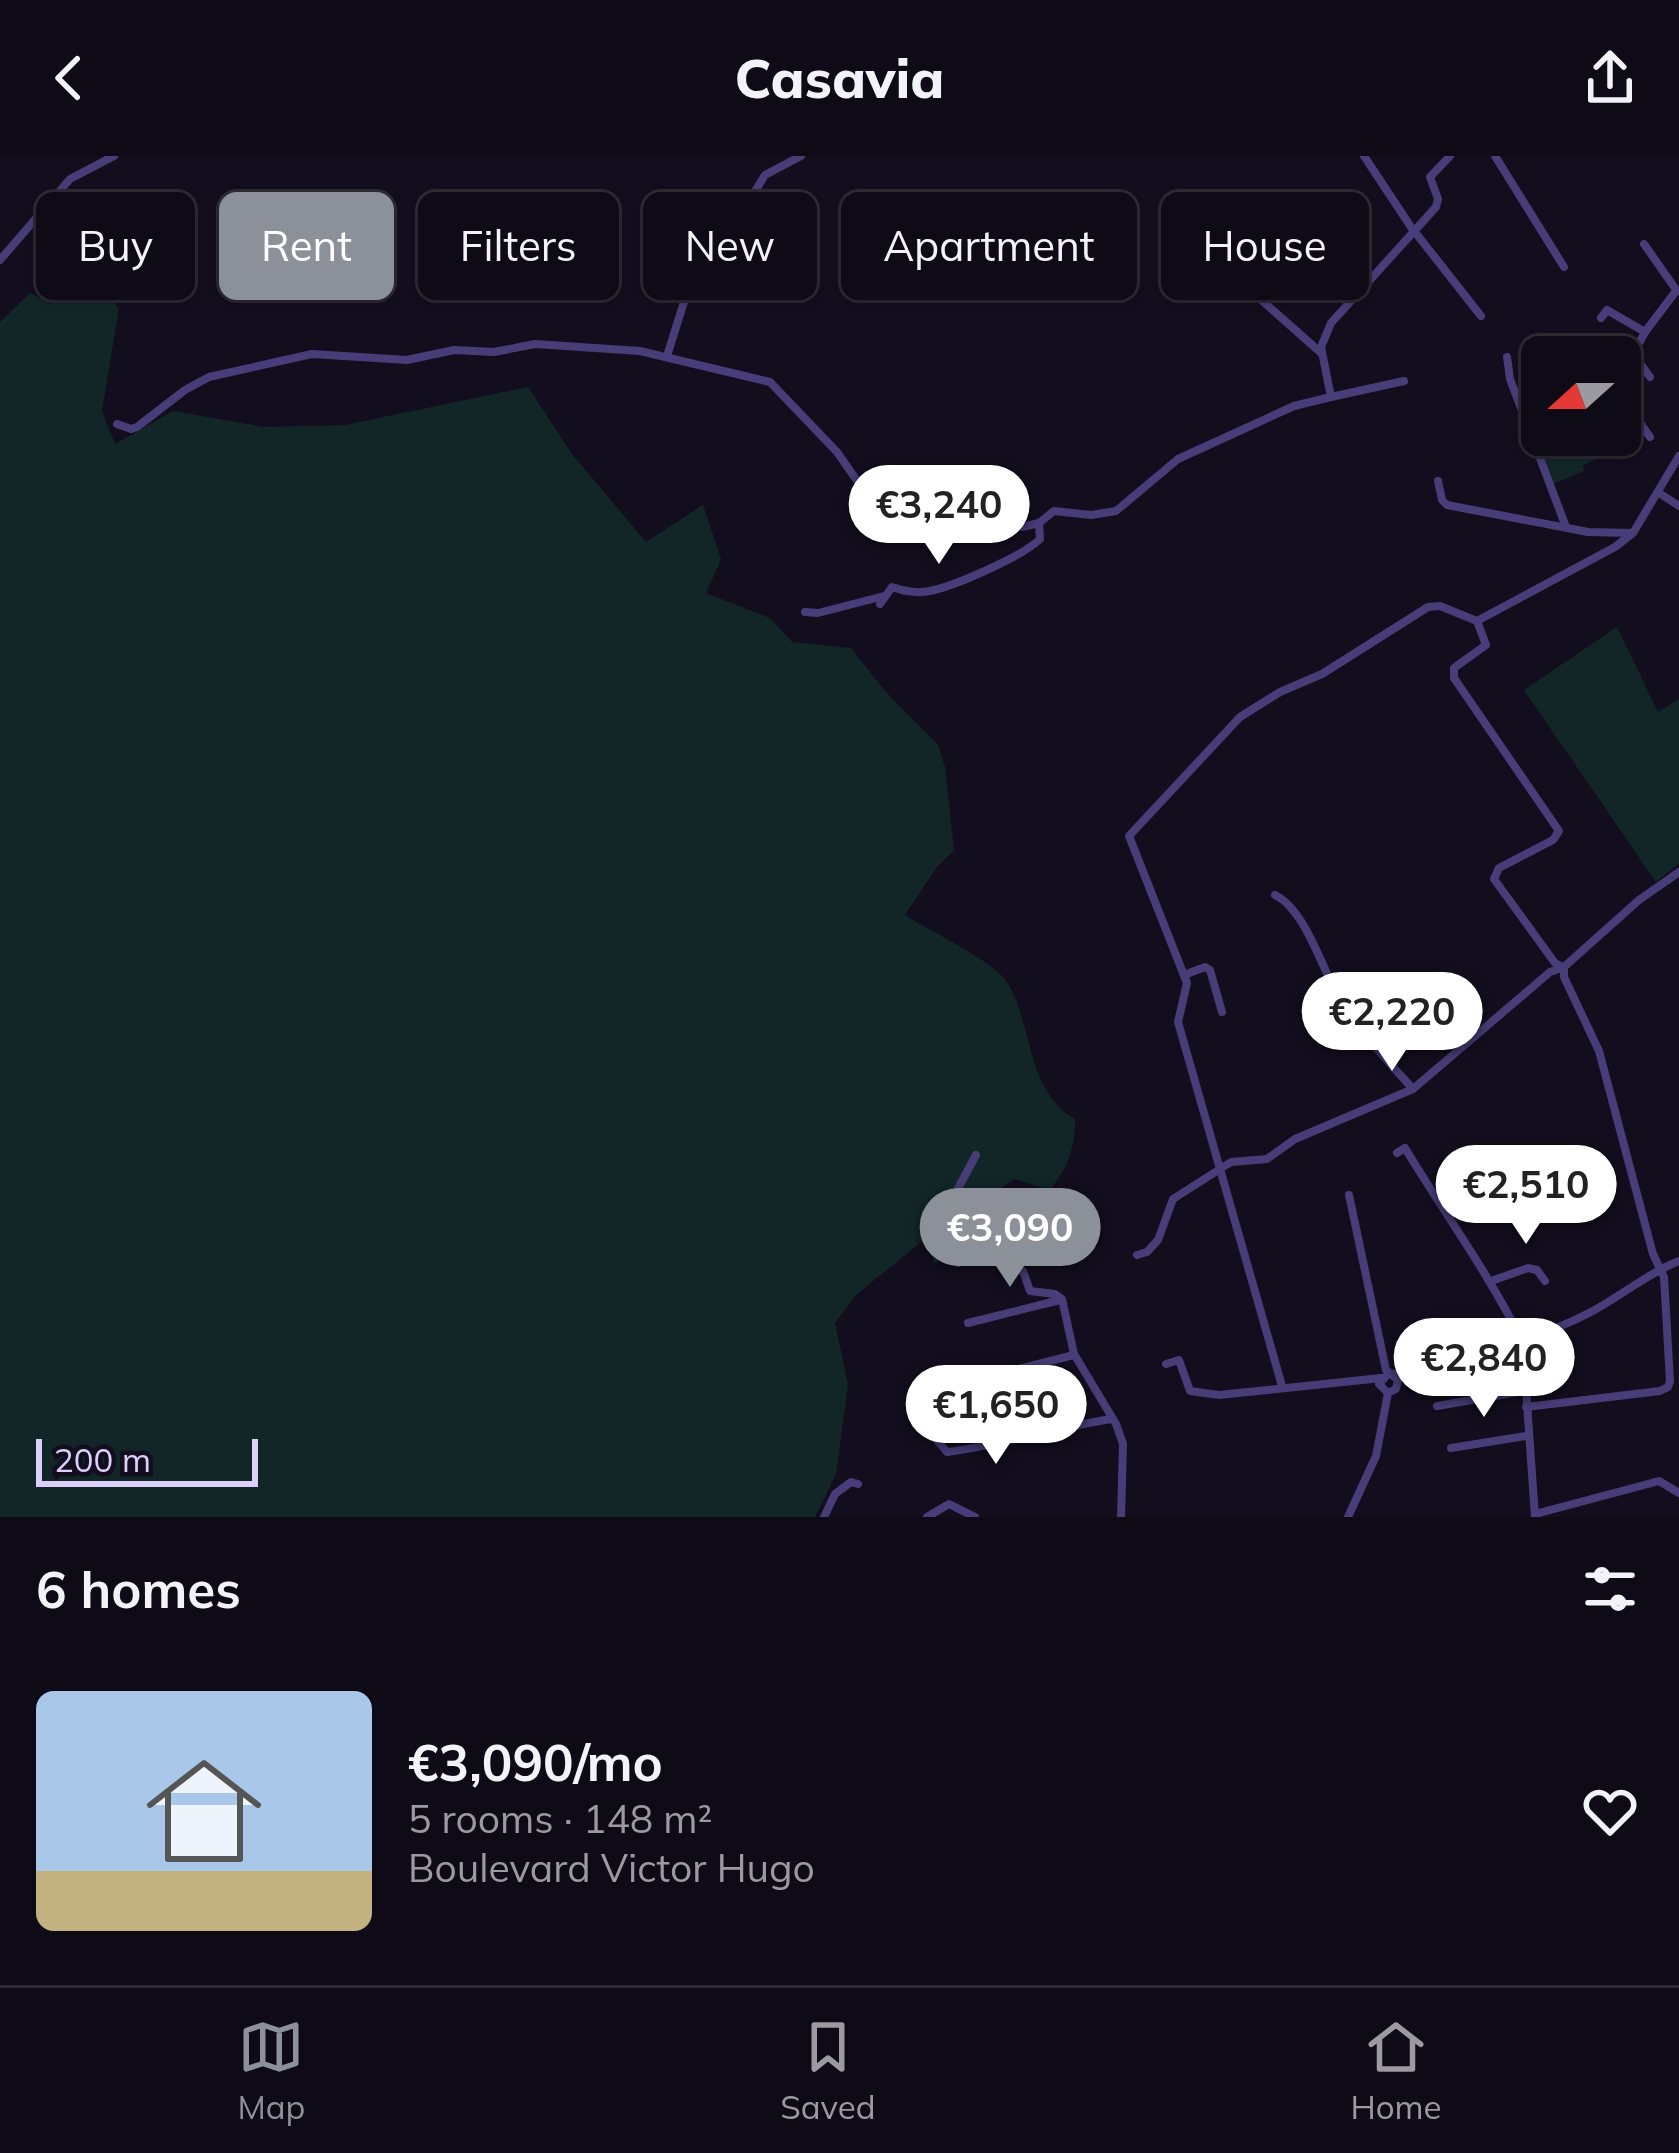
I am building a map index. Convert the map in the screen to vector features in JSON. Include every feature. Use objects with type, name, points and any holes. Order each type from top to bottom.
[{"type":"street","points":[[0,260],[70,179],[114,156]]},
{"type":"street","points":[[667,356],[705,235],[748,202],[765,175],[801,156]]},
{"type":"street","points":[[1364,156],[1481,316]]},
{"type":"street","points":[[1331,397],[1322,353],[1331,322],[1438,203],[1429,182],[1432,172],[1450,156]]},
{"type":"street","points":[[1495,156],[1564,267]]},
{"type":"street","points":[[1641,340],[1678,290],[1644,244]]},
{"type":"street","points":[[1262,300],[1322,353]]},
{"type":"street","points":[[1601,318],[1607,310],[1645,332]]},
{"type":"street","points":[[117,424],[137,428],[209,377],[312,354],[407,360],[454,350],[494,352],[535,344],[667,356],[778,387],[860,484],[873,492],[895,498],[936,497],[1015,527],[1039,523],[1054,511],[1091,515],[1116,511],[1178,459],[1294,406],[1404,381]]},
{"type":"street","points":[[1507,357],[1510,379],[1546,483],[1567,529]]},
{"type":"street","points":[[1641,365],[1650,377]]},
{"type":"street","points":[[1641,423],[1650,436]]},
{"type":"street","points":[[1477,621],[1565,577],[1633,533],[1679,456]]},
{"type":"street","points":[[1438,482],[1447,505],[1567,529],[1633,533]]},
{"type":"street","points":[[1659,493],[1679,506]]},
{"type":"street","points":[[806,612],[882,600],[892,587],[923,592],[959,582],[1036,544],[1039,523]]},
{"type":"street","points":[[1282,1386],[1176,1015],[1186,992],[1184,975],[1129,836],[1204,753],[1259,704],[1322,674],[1428,607],[1440,606],[1477,621],[1488,640],[1454,668],[1454,678],[1559,831],[1553,840],[1498,868],[1494,879],[1555,963],[1564,967]]},
{"type":"street","points":[[1138,1255],[1154,1246],[1173,1198],[1231,1162],[1267,1159],[1295,1139],[1413,1089],[1550,972],[1564,967],[1639,900],[1679,872]]},
{"type":"street","points":[[1275,895],[1297,914],[1340,999],[1368,1039],[1413,1089]]},
{"type":"street","points":[[1184,975],[1205,967],[1210,970],[1222,1012]]},
{"type":"street","points":[[1526,1407],[1668,1388],[1661,1269],[1599,1051],[1564,977],[1564,967]]},
{"type":"street","points":[[1397,1153],[1405,1148],[1491,1282],[1520,1340],[1535,1516],[1659,1481],[1679,1493]]},
{"type":"street","points":[[976,1155],[948,1207],[947,1260],[958,1263],[980,1250],[1003,1266],[1023,1271],[1030,1291],[1061,1299],[1074,1354],[1123,1444],[1121,1517]]},
{"type":"street","points":[[1348,1195],[1385,1381],[1376,1456],[1348,1517]]},
{"type":"street","points":[[1385,1381],[1582,1317],[1679,1262]]},
{"type":"street","points":[[1491,1282],[1528,1268],[1537,1270],[1545,1281]]},
{"type":"street","points":[[968,1323],[1061,1299]]},
{"type":"street","points":[[1667,1321],[1679,1329]]},
{"type":"street","points":[[930,1391],[1074,1354]]},
{"type":"street","points":[[1166,1364],[1179,1360],[1191,1393],[1219,1395],[1369,1379],[1398,1383],[1410,1372]]},
{"type":"street","points":[[1437,1406],[1525,1391]]},
{"type":"street","points":[[912,1411],[947,1452],[1112,1419]]},
{"type":"street","points":[[1451,1448],[1527,1436]]},
{"type":"street","points":[[824,1517],[835,1494],[851,1482],[858,1484]]},
{"type":"street","points":[[927,1517],[949,1504],[975,1517]]},
{"type":"green space","points":[[30,293],[51,304],[55,300],[111,300],[119,308],[102,411],[115,444],[173,411],[264,427],[345,425],[528,387],[572,454],[646,542],[703,505],[721,559],[706,593],[770,618],[792,642],[851,648],[938,745],[945,767],[954,850],[905,915],[967,950],[1011,988],[1045,1088],[1075,1119],[1074,1140],[1066,1165],[1050,1190],[1014,1179],[982,1206],[966,1250],[934,1263],[926,1238],[856,1295],[835,1323],[848,1385],[836,1474],[815,1517],[0,1517],[0,322]]},
{"type":"green space","points":[[1601,456],[1583,466],[1584,471],[1551,485],[1541,458]]},
{"type":"green space","points":[[1617,627],[1658,712],[1679,699],[1679,863],[1656,882],[1524,690]]}]
